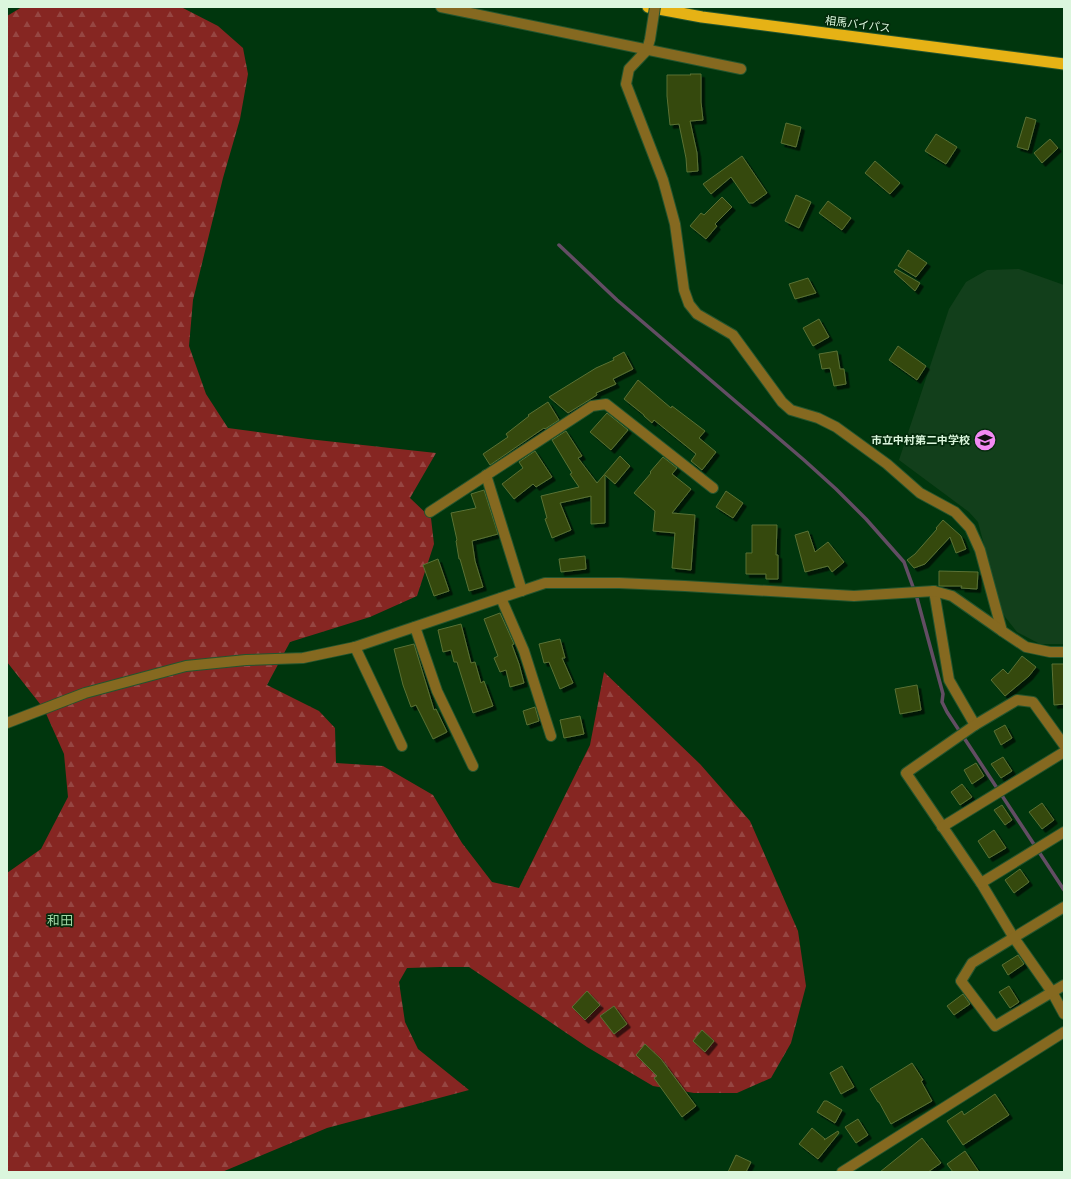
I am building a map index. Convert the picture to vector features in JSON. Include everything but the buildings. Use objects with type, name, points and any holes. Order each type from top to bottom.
[{"type":"highway","name":"相馬バイパス","points":[[648,7],[710,18],[1064,64]]},
{"type":"street","points":[[441,7],[741,69]]},
{"type":"street","points":[[655,7],[647,50],[629,69],[626,84],[663,180],[675,224],[684,290],[689,304],[697,314],[733,335],[782,402],[791,410],[818,418],[836,427],[887,464],[920,493],[955,512],[970,528],[980,550],[1002,631]]},
{"type":"street","points":[[430,512],[592,406],[606,404],[713,488]]},
{"type":"street","points":[[486,475],[522,591]]},
{"type":"street","points":[[7,723],[86,693],[186,666],[246,660],[303,658],[355,647],[546,583],[619,583],[854,596],[934,591],[952,596],[1026,647],[1050,652],[1064,652]]},
{"type":"street","points":[[934,591],[949,680],[975,725]]},
{"type":"street","points":[[501,598],[524,651],[551,736]]},
{"type":"street","points":[[416,627],[437,691],[473,766]]},
{"type":"street","points":[[355,647],[402,746]]},
{"type":"street","points":[[1064,745],[1033,702],[1017,700],[975,725],[906,773],[981,883],[1014,938],[1052,992],[1064,1014]]},
{"type":"street","points":[[942,827],[1064,752]]},
{"type":"street","points":[[981,883],[1064,832]]},
{"type":"street","points":[[1064,907],[972,963],[961,981],[995,1026],[1064,985]]},
{"type":"street","points":[[842,1172],[1064,1032]]},
{"type":"shaded area","name":"市立中村第二中学校","points":[[1019,269],[1064,285],[1064,644],[1040,644],[1017,632],[1002,613],[978,522],[969,512],[899,460],[949,309],[966,282],[987,270]]},
{"type":"green space","points":[[22,7],[181,7],[218,26],[243,48],[248,74],[240,119],[223,178],[193,300],[189,346],[206,394],[228,428],[308,439],[436,453],[410,498],[431,518],[434,544],[417,596],[370,617],[290,642],[267,685],[319,711],[335,728],[336,763],[383,766],[433,795],[462,843],[492,882],[519,888],[590,745],[604,672],[700,764],[750,821],[798,931],[806,986],[791,1043],[771,1078],[737,1093],[694,1093],[653,1086],[587,1047],[469,967],[407,968],[399,982],[405,1022],[418,1049],[469,1090],[327,1128],[222,1172],[7,1172],[7,873],[41,849],[68,797],[64,754],[44,709],[7,662],[7,16]]},
{"type":"waterway","points":[[559,245],[617,300],[836,489],[866,519],[904,562],[917,598],[943,694],[942,702],[947,712],[1064,890]]},
{"type":"place","name":"市立中村第二中学校","points":[[985,440]]},
{"type":"district","name":"和田","points":[[60,920]]}]
